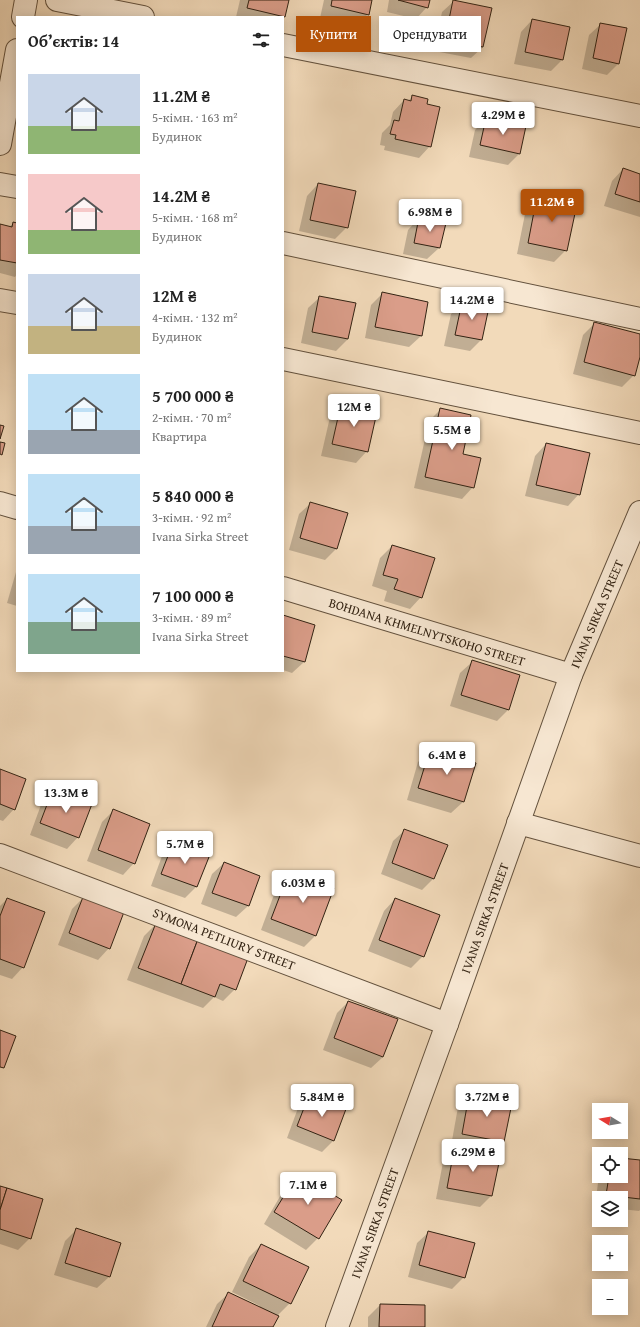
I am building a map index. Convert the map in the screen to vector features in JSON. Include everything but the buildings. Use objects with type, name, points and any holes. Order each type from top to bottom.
[{"type":"street","points":[[23,16],[26,0]]},
{"type":"street","points":[[57,0],[138,16]]},
{"type":"street","points":[[284,45],[640,116]]},
{"type":"street","points":[[0,144],[16,56]]},
{"type":"street","points":[[0,184],[16,187]]},
{"type":"street","points":[[284,243],[640,319]]},
{"type":"street","points":[[0,300],[16,303]]},
{"type":"street","points":[[284,359],[640,433]]},
{"type":"street","points":[[0,503],[16,508]]},
{"type":"street","name":"IVANA SIRKA STREET","points":[[338,1327],[571,675],[640,512]]},
{"type":"street","name":"BOHDANA KHMELNYTSKOHO STREET","points":[[284,588],[571,675]]},
{"type":"street","points":[[518,823],[640,856]]},
{"type":"street","name":"SYMONA PETLIURY STREET","points":[[0,855],[447,1024]]}]
